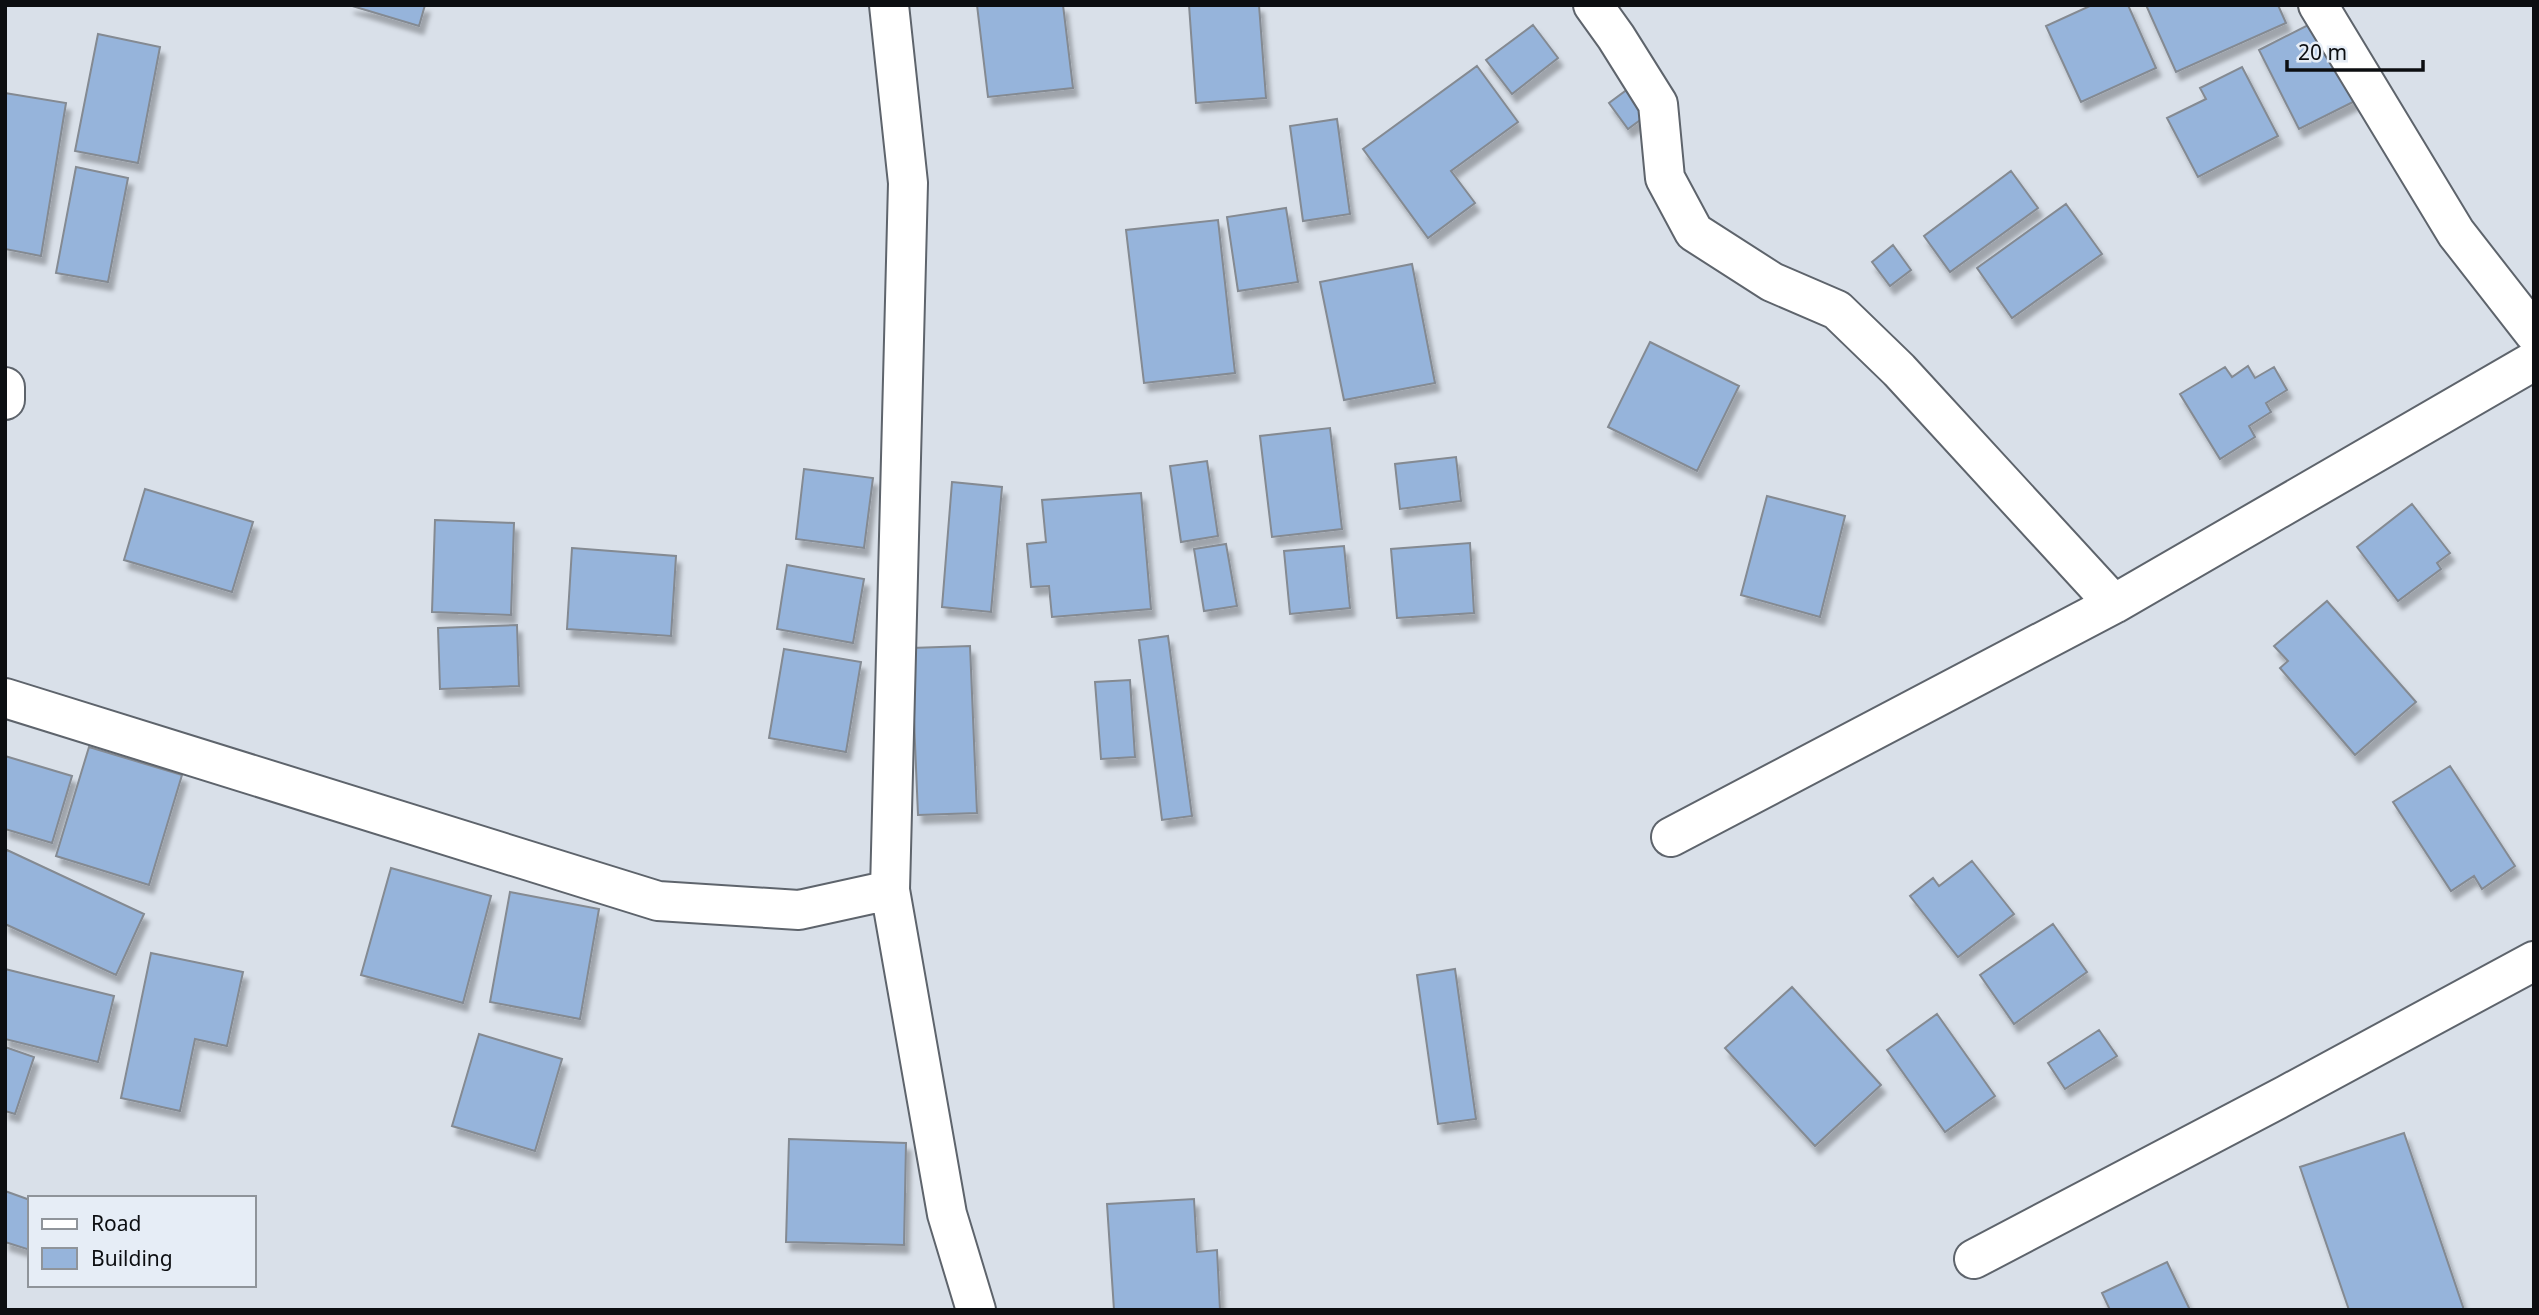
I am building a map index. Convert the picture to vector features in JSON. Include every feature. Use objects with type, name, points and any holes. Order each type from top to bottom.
[{"type":"street","points":[[889,5],[908,183],[890,890],[947,1214],[976,1310]]},
{"type":"street","points":[[1592,5],[1616,37],[1658,104],[1665,177],[1693,232],[1772,282],[1838,310],[1899,370],[2114,604]]},
{"type":"street","points":[[2318,5],[2456,233],[2534,333]]},
{"type":"street","points":[[1671,837],[2114,604],[2534,361]]},
{"type":"street","points":[[5,387],[5,400]]},
{"type":"street","points":[[5,698],[659,901],[799,909],[890,890]]},
{"type":"street","points":[[1974,1259],[2534,961]]},
{"type":"building","points":[[349,5],[425,5],[419,26]]},
{"type":"building","points":[[977,5],[1063,5],[1073,88],[988,97]]},
{"type":"building","points":[[1189,5],[1259,5],[1266,98],[1196,103]]},
{"type":"building","points":[[2092,5],[2128,5],[2156,68],[2081,102],[2046,26]]},
{"type":"building","points":[[2146,5],[2278,5],[2286,23],[2176,72]]},
{"type":"building","points":[[2314,22],[2355,101],[2299,129],[2259,50]]},
{"type":"building","points":[[1533,25],[1558,58],[1512,94],[1486,60]]},
{"type":"building","points":[[98,34],[160,47],[138,163],[75,151]]},
{"type":"building","points":[[1477,66],[1518,122],[1451,171],[1475,203],[1428,238],[1363,149]]},
{"type":"building","points":[[2242,67],[2278,136],[2198,177],[2167,118],[2206,99],[2200,88]]},
{"type":"building","points":[[1632,86],[1651,112],[1628,129],[1609,103]]},
{"type":"building","points":[[5,93],[66,103],[41,256],[5,249]]},
{"type":"building","points":[[1337,119],[1350,214],[1303,221],[1290,126]]},
{"type":"building","points":[[76,167],[128,178],[108,282],[56,273]]},
{"type":"building","points":[[2011,171],[2038,208],[1950,272],[1924,236]]},
{"type":"building","points":[[2066,204],[2102,254],[2012,318],[1977,268]]},
{"type":"building","points":[[1286,208],[1298,282],[1238,291],[1227,217]]},
{"type":"building","points":[[1218,220],[1235,373],[1144,383],[1126,230]]},
{"type":"building","points":[[1893,245],[1911,270],[1890,286],[1872,262]]},
{"type":"building","points":[[1412,264],[1435,383],[1344,400],[1320,282]]},
{"type":"building","points":[[1650,342],[1739,386],[1697,471],[1608,427]]},
{"type":"building","points":[[2248,366],[2255,378],[2274,367],[2287,390],[2266,403],[2271,412],[2249,426],[2255,437],[2220,459],[2180,394],[2225,367],[2232,377]]},
{"type":"building","points":[[1330,428],[1342,529],[1272,537],[1260,436]]},
{"type":"building","points":[[1456,457],[1461,501],[1400,509],[1395,464]]},
{"type":"building","points":[[1207,461],[1218,536],[1181,542],[1170,466]]},
{"type":"building","points":[[804,469],[873,478],[864,548],[796,539]]},
{"type":"building","points":[[952,482],[1002,487],[991,612],[942,607]]},
{"type":"building","points":[[145,489],[253,522],[232,592],[124,560]]},
{"type":"building","points":[[1141,493],[1151,609],[1052,617],[1049,586],[1031,587],[1027,544],[1046,542],[1042,500]]},
{"type":"building","points":[[1767,496],[1845,516],[1820,617],[1741,595]]},
{"type":"building","points":[[2412,504],[2450,553],[2437,563],[2441,569],[2398,601],[2357,547]]},
{"type":"building","points":[[435,520],[514,523],[511,615],[432,612]]},
{"type":"building","points":[[1470,543],[1474,613],[1397,618],[1391,549]]},
{"type":"building","points":[[1226,544],[1237,606],[1204,611],[1194,549]]},
{"type":"building","points":[[1344,546],[1350,608],[1290,614],[1284,551]]},
{"type":"building","points":[[572,548],[676,556],[671,636],[567,629]]},
{"type":"building","points":[[787,565],[864,579],[853,643],[777,629]]},
{"type":"building","points":[[2327,601],[2416,702],[2355,755],[2280,668],[2288,661],[2274,646]]},
{"type":"building","points":[[517,625],[519,686],[440,689],[438,628]]},
{"type":"building","points":[[1168,636],[1192,816],[1162,820],[1139,640]]},
{"type":"building","points":[[970,646],[977,813],[918,815],[911,648]]},
{"type":"building","points":[[784,649],[861,662],[846,752],[769,738]]},
{"type":"building","points":[[1130,680],[1135,757],[1101,759],[1095,682]]},
{"type":"building","points":[[89,747],[182,775],[149,885],[56,856]]},
{"type":"building","points":[[5,756],[72,776],[52,843],[5,829]]},
{"type":"building","points":[[2450,766],[2515,866],[2482,889],[2474,876],[2451,891],[2393,802]]},
{"type":"building","points":[[7,850],[144,914],[116,975],[5,924]]},
{"type":"building","points":[[1972,861],[2014,914],[1958,957],[1910,896],[1933,878],[1939,886]]},
{"type":"building","points":[[391,868],[491,896],[463,1003],[361,975]]},
{"type":"building","points":[[510,892],[599,909],[580,1019],[490,1002]]},
{"type":"building","points":[[2053,924],[2087,972],[2014,1024],[1980,975]]},
{"type":"building","points":[[151,953],[243,972],[227,1046],[195,1039],[180,1111],[121,1098]]},
{"type":"building","points":[[5,969],[114,996],[98,1062],[5,1039]]},
{"type":"building","points":[[1455,969],[1476,1119],[1438,1124],[1417,975]]},
{"type":"building","points":[[1792,987],[1881,1085],[1815,1146],[1725,1048]]},
{"type":"building","points":[[1937,1014],[1995,1096],[1945,1132],[1887,1050]]},
{"type":"building","points":[[2099,1030],[2117,1056],[2065,1089],[2048,1063]]},
{"type":"building","points":[[479,1034],[562,1059],[535,1151],[452,1126]]},
{"type":"building","points":[[5,1047],[34,1057],[15,1114],[5,1111]]},
{"type":"building","points":[[2404,1133],[2464,1310],[2349,1310],[2300,1167]]},
{"type":"building","points":[[789,1139],[906,1143],[904,1245],[786,1242]]},
{"type":"building","points":[[5,1191],[28,1199],[28,1249],[5,1242]]},
{"type":"building","points":[[1194,1199],[1197,1252],[1217,1250],[1220,1310],[1114,1310],[1107,1204]]},
{"type":"building","points":[[2167,1262],[2190,1310],[2110,1310],[2102,1293]]}]
